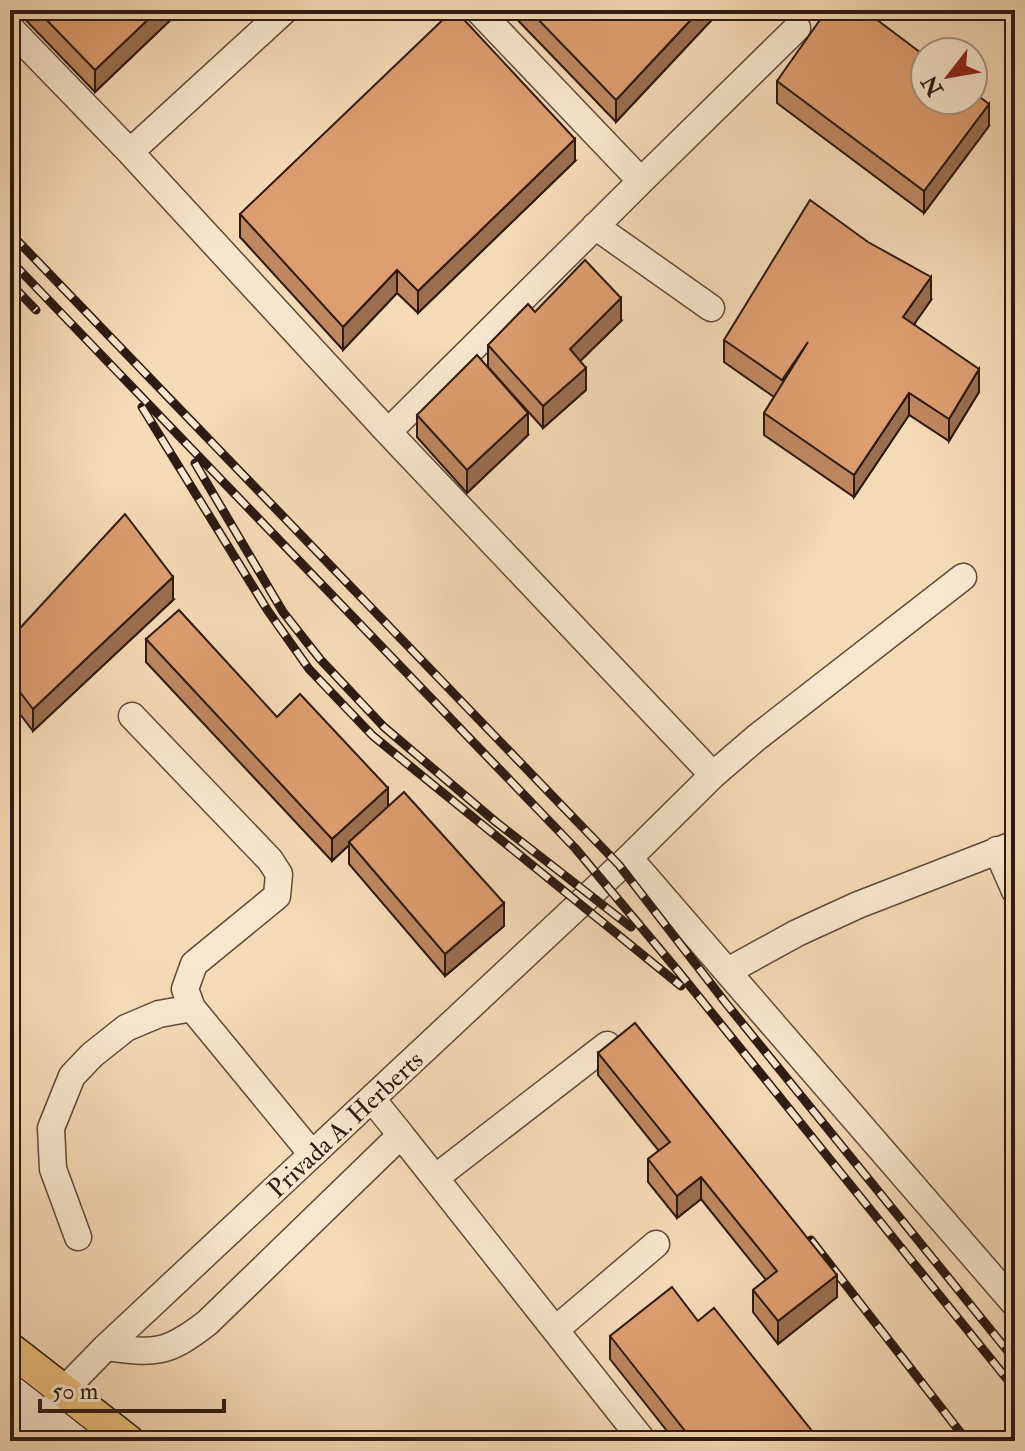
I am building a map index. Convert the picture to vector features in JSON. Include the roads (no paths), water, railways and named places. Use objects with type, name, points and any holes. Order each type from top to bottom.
[{"type":"main road","points":[[10,1349],[45,1425],[128,1441]]},
{"type":"lane","points":[[130,152],[285,10]]},
{"type":"lane","points":[[478,10],[641,181]]},
{"type":"lane","points":[[10,28],[130,152],[388,432],[713,775]]},
{"type":"lane","points":[[388,432],[797,28]]},
{"type":"lane","points":[[595,226],[711,308]]},
{"type":"lane","name":"Privada A. Herberts","points":[[45,1425],[106,1347],[629,858],[713,775],[963,577]]},
{"type":"lane","points":[[132,716],[270,860],[279,874],[277,896],[194,964],[185,989],[192,1008],[312,1154]]},
{"type":"lane","points":[[728,971],[797,933],[858,905],[1006,847],[1015,891]]},
{"type":"lane","points":[[629,858],[1015,1304]]},
{"type":"lane","points":[[78,1237],[53,1169],[51,1128],[72,1076],[92,1055],[126,1028],[159,1014],[192,1008]]},
{"type":"lane","points":[[435,1178],[607,1045]]},
{"type":"lane","points":[[372,1099],[643,1441]]},
{"type":"lane","points":[[106,1347],[146,1353],[167,1348],[187,1338],[207,1323],[401,1135]]},
{"type":"lane","points":[[555,1330],[656,1244]]},
{"type":"lane","points":[[10,1387],[45,1425]]},
{"type":"lane","points":[[10,1414],[45,1425],[79,1441]]},
{"type":"railway","points":[[10,233],[619,865],[725,1002],[1015,1360]]},
{"type":"railway","points":[[10,260],[575,848],[1015,1389]]},
{"type":"railway","points":[[10,283],[36,310]]},
{"type":"railway","points":[[142,407],[268,611],[309,669],[373,736],[681,986]]},
{"type":"railway","points":[[195,463],[283,612],[320,659],[384,727],[496,822],[631,927]]},
{"type":"railway","points":[[811,1240],[967,1441]]}]
